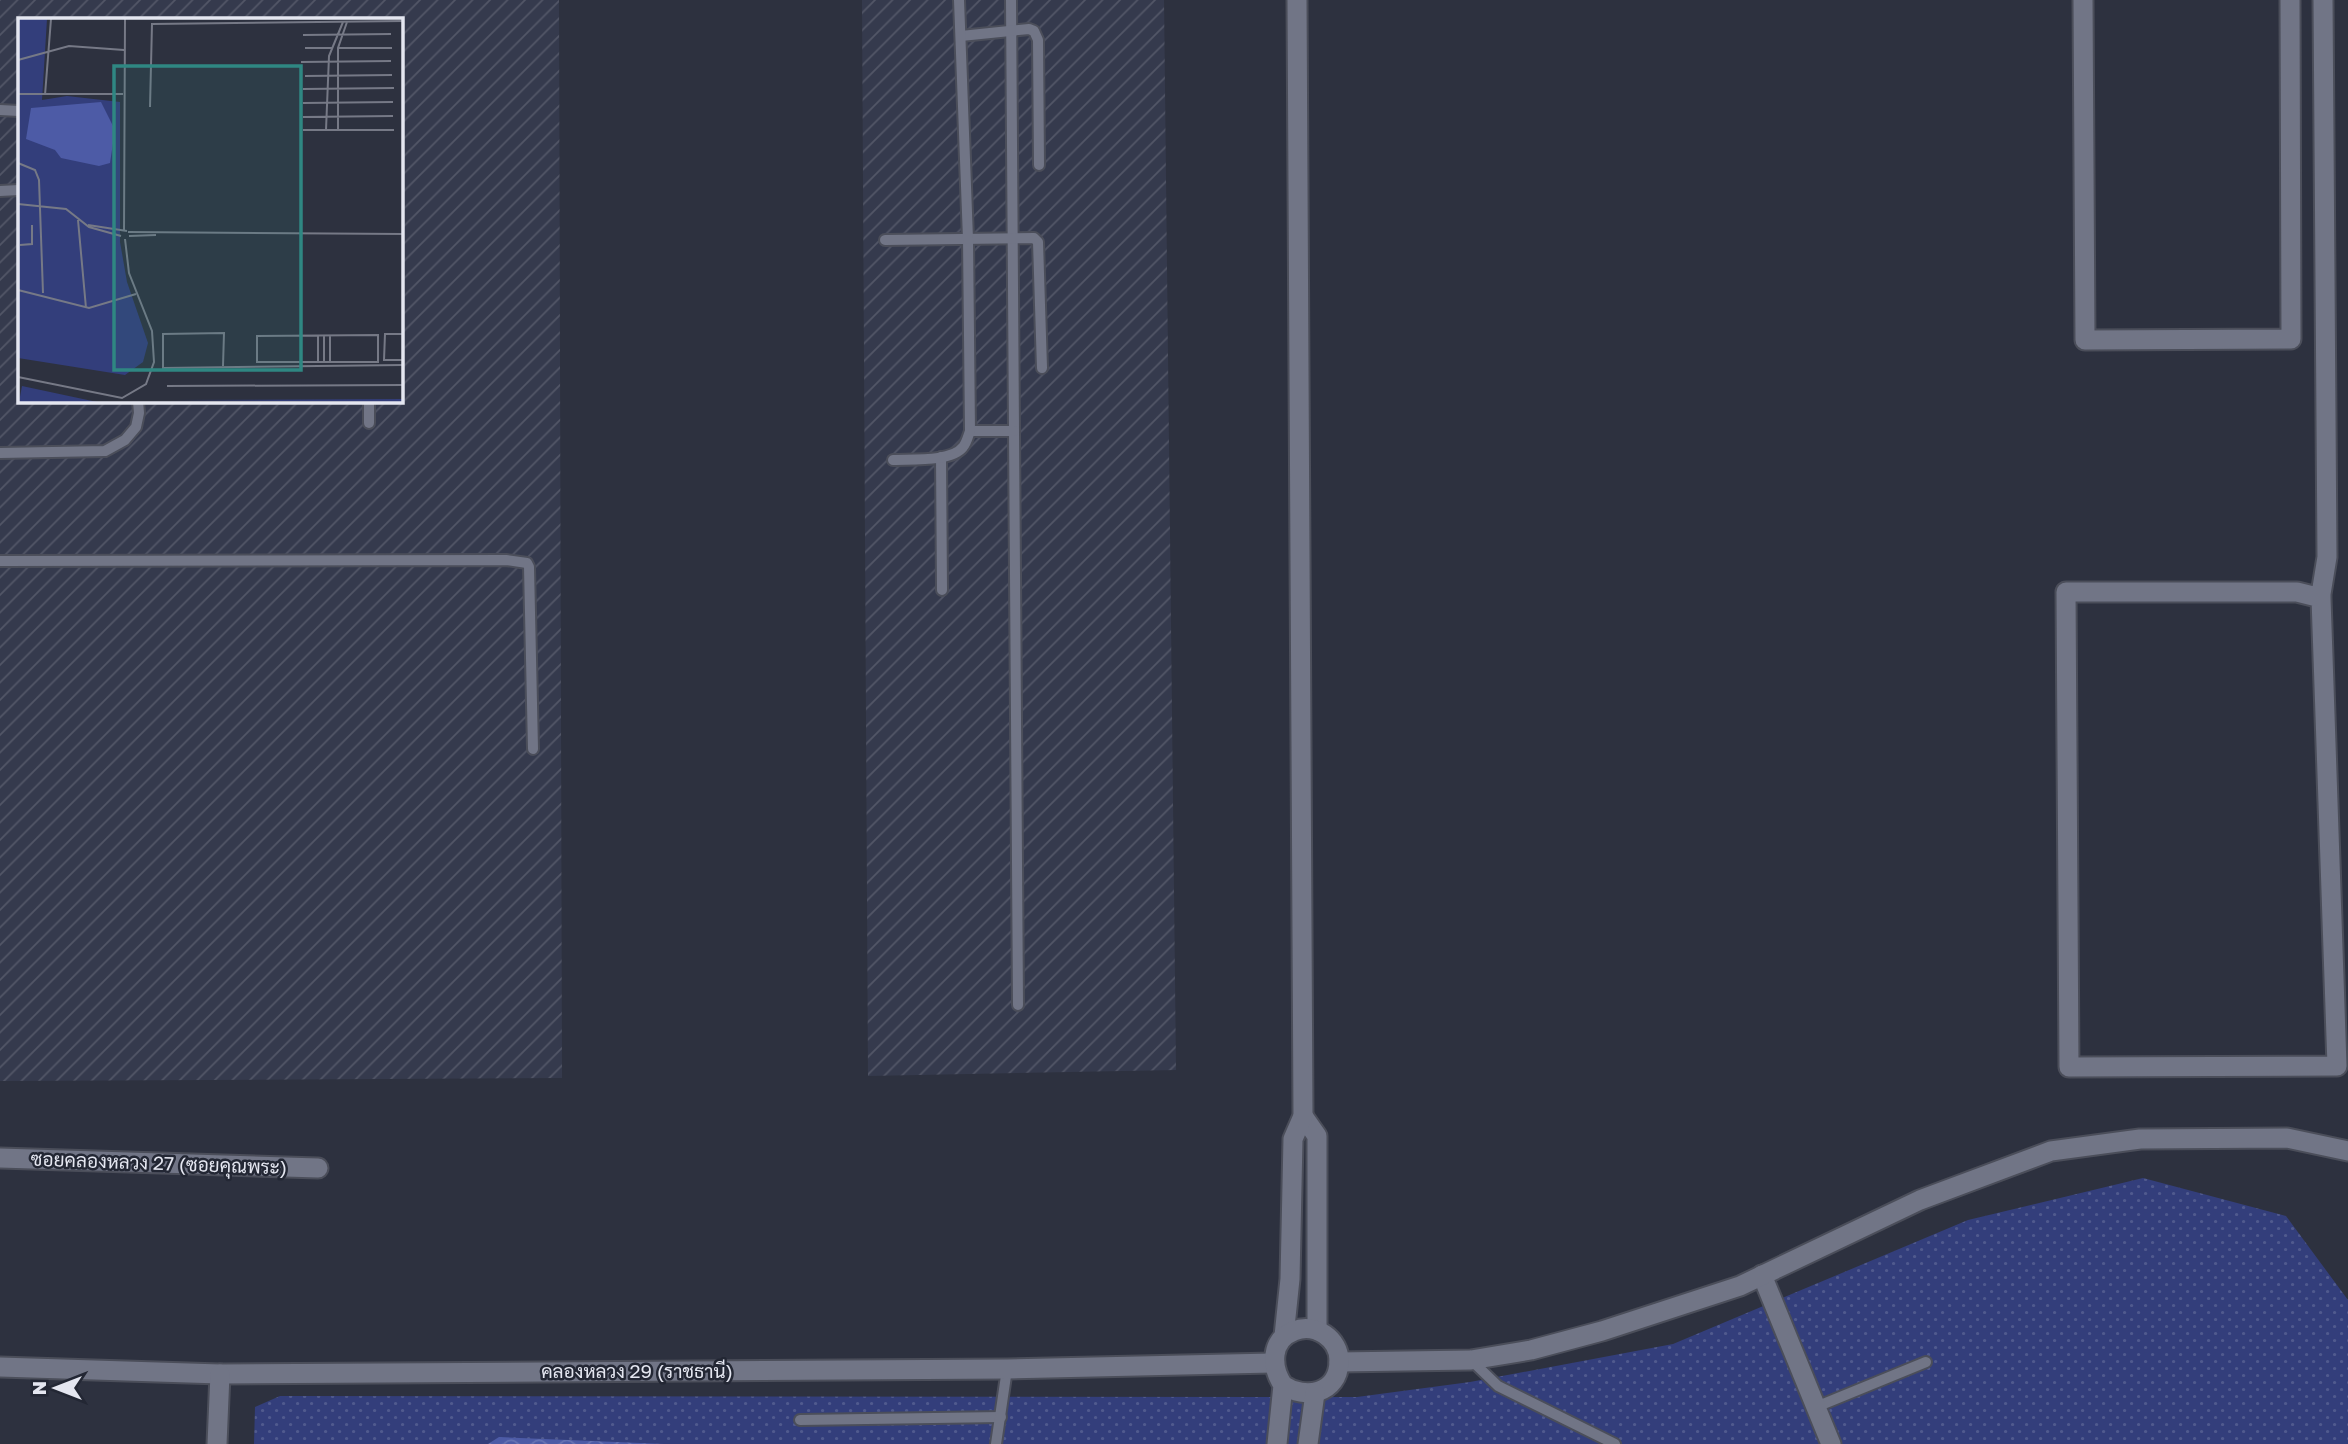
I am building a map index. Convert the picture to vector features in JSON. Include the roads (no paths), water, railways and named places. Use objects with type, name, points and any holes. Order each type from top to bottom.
[{"type":"street","points":[[1284,1336],[1290,1279],[1293,1139],[1303,1116],[1297,0]]},
{"type":"street","points":[[2083,0],[2085,340],[2098,340],[2291,339],[2290,0]]},
{"type":"street","points":[[2321,598],[2297,592],[2066,592],[2069,1067],[2337,1066],[2321,598],[2327,557],[2323,0]]},
{"type":"street","points":[[1303,1116],[1317,1136],[1317,1330]]},
{"type":"street","points":[[1339,1362],[1471,1360],[1531,1350],[1602,1331],[1740,1286],[1920,1200],[2051,1150],[2140,1139],[2287,1138],[2348,1151]]},
{"type":"street","name":"ซอยคลองหลวง 27 (ซอยคุณพระ)","points":[[0,1158],[318,1168]]},
{"type":"street","points":[[1762,1275],[1831,1444]]},
{"type":"street","points":[[1305,1328],[1317,1330],[1327,1336],[1336,1348],[1339,1362],[1335,1377],[1326,1388],[1304,1394],[1283,1385],[1275,1374],[1273,1363],[1276,1347],[1284,1336],[1305,1328]]},
{"type":"street","name":"คลองหลวง 29 (ราชธานี)","points":[[0,1367],[220,1374],[1007,1369],[1273,1363]]},
{"type":"street","points":[[217,1444],[220,1374]]},
{"type":"street","points":[[1277,1444],[1283,1385]]},
{"type":"street","points":[[1308,1444],[1315,1393]]},
{"type":"lane","points":[[893,460],[956,454],[965,446],[970,431],[968,239],[959,0]]},
{"type":"lane","points":[[1012,0],[1018,1005]]},
{"type":"lane","points":[[961,36],[1012,30],[1034,31],[1038,40],[1039,165]]},
{"type":"lane","points":[[0,110],[18,111]]},
{"type":"lane","points":[[0,191],[18,190]]},
{"type":"lane","points":[[885,240],[1034,238],[1038,242],[1042,368]]},
{"type":"lane","points":[[0,453],[105,451],[125,440],[136,427],[138,402]]},
{"type":"lane","points":[[369,402],[369,423]]},
{"type":"lane","points":[[970,431],[1014,431]]},
{"type":"lane","points":[[941,457],[942,590]]},
{"type":"lane","points":[[0,561],[506,560],[527,564],[533,748]]},
{"type":"lane","points":[[1471,1360],[1498,1386],[1615,1444]]},
{"type":"lane","points":[[1816,1407],[1926,1362]]},
{"type":"lane","points":[[996,1444],[1007,1369]]},
{"type":"lane","points":[[800,1420],[1000,1417]]},
{"type":"water","points":[[499,1437],[664,1444],[488,1444]]}]
